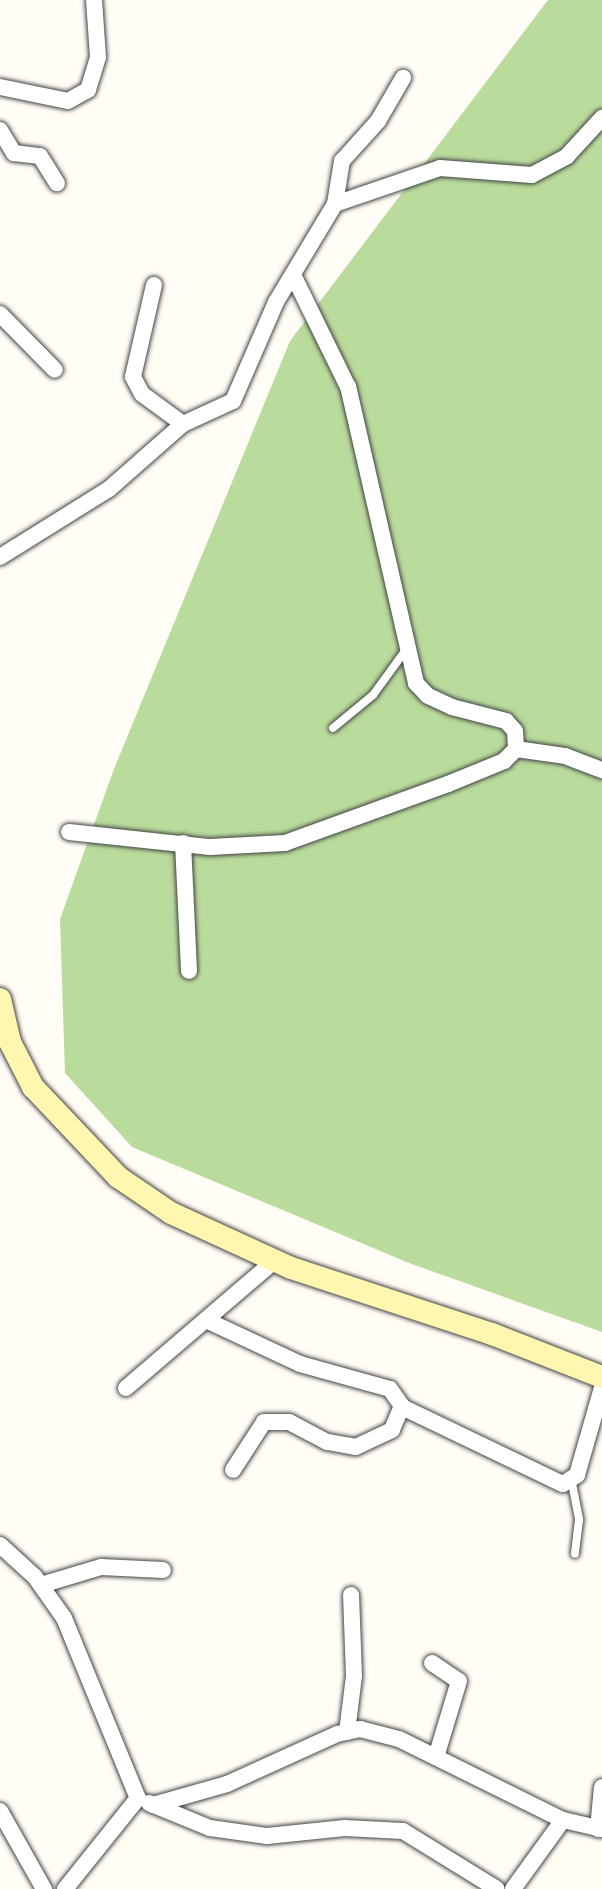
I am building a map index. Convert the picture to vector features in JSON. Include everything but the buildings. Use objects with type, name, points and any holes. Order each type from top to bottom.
[{"type":"main road","points":[[0,999],[10,1042],[33,1087],[77,1139],[117,1177],[171,1213],[274,1261],[602,1377]]},
{"type":"street","points":[[0,87],[68,100],[80,96],[98,57],[94,0]]},
{"type":"street","points":[[0,557],[109,489],[183,424],[222,408],[240,393],[264,327],[294,277],[313,235],[335,204],[342,161],[378,121],[403,78]]},
{"type":"street","points":[[335,204],[440,168],[532,175],[567,156],[602,118]]},
{"type":"street","points":[[0,130],[14,153],[40,156],[57,183]]},
{"type":"street","points":[[294,277],[348,387],[405,651],[416,683],[428,696],[506,721],[515,731],[516,749]]},
{"type":"street","points":[[154,285],[133,376],[142,394],[183,424]]},
{"type":"street","points":[[0,314],[55,370]]},
{"type":"street","points":[[516,749],[565,756],[602,770]]},
{"type":"street","points":[[69,832],[245,848],[323,832],[504,760],[516,749]]},
{"type":"street","points":[[183,843],[189,970]]},
{"type":"street","points":[[126,1388],[274,1261]]},
{"type":"street","points":[[206,1320],[300,1364],[390,1389],[402,1407],[459,1438],[572,1483],[602,1388]]},
{"type":"street","points":[[233,1470],[264,1422],[289,1422],[327,1442],[356,1447],[392,1430],[402,1407]]},
{"type":"street","points":[[0,1545],[41,1585],[64,1618],[146,1802],[210,1828],[267,1836],[345,1828],[403,1831],[497,1889]]},
{"type":"street","points":[[41,1585],[101,1567],[163,1570]]},
{"type":"street","points":[[347,1732],[354,1676],[351,1595]]},
{"type":"street","points":[[432,1663],[459,1681],[436,1757]]},
{"type":"street","points":[[65,1889],[146,1802],[227,1784],[347,1732],[378,1732],[436,1757],[563,1820],[600,1829],[602,1787]]},
{"type":"street","points":[[0,1811],[44,1889]]},
{"type":"street","points":[[513,1889],[563,1820]]},
{"type":"lane","points":[[333,728],[374,695],[405,651]]},
{"type":"lane","points":[[572,1483],[579,1520],[575,1554]]},
{"type":"green space","points":[[548,0],[602,0],[602,1332],[409,1263],[132,1147],[65,1073],[60,919],[114,769],[290,341]]}]
